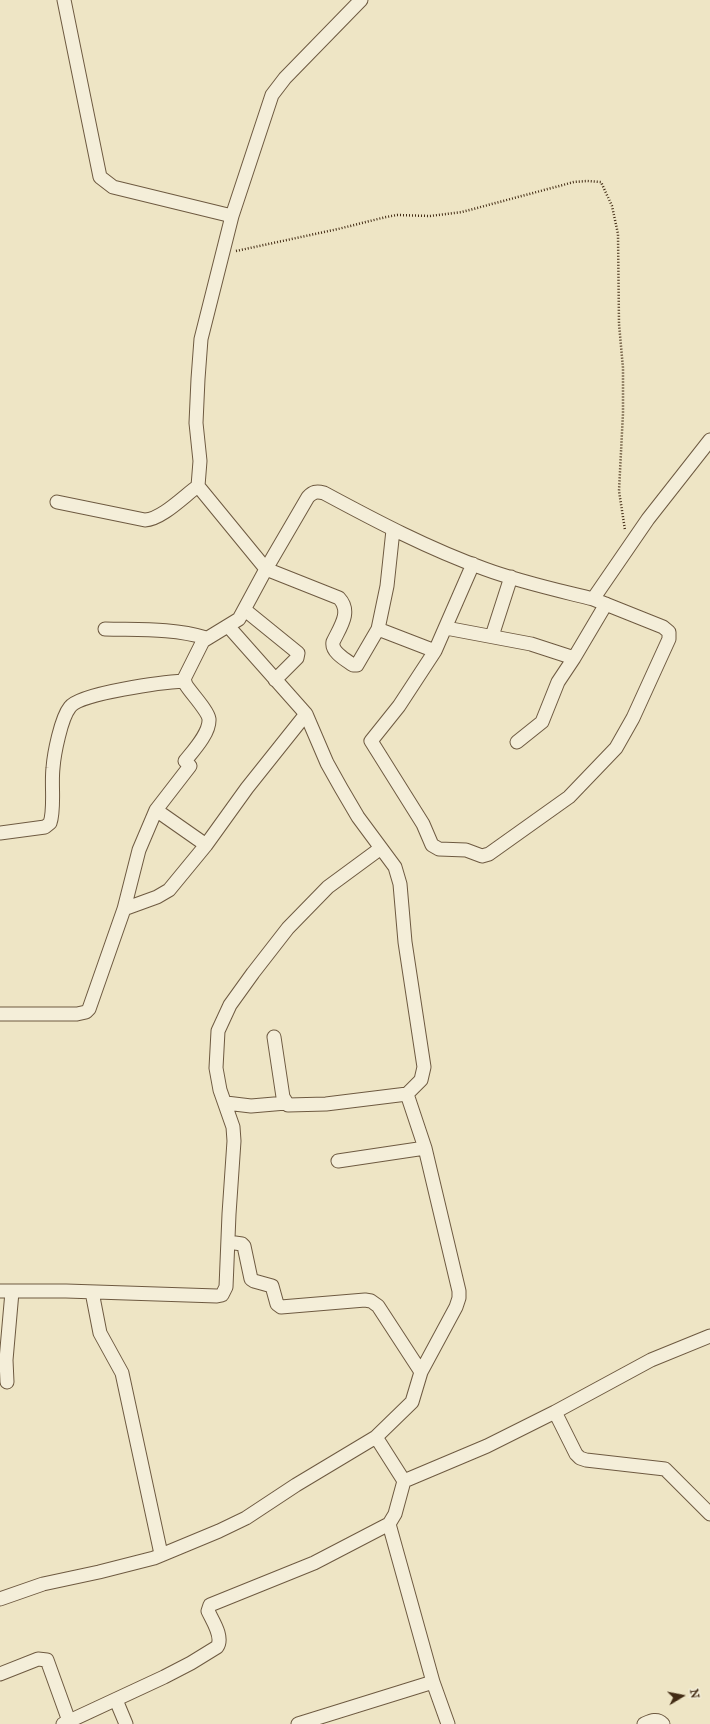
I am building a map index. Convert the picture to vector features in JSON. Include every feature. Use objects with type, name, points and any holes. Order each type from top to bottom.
[{"type":"street","points":[[64,0],[100,177],[113,187],[232,216]]},
{"type":"street","points":[[361,0],[285,78],[272,95],[232,216],[202,338],[196,423],[200,461],[198,486],[266,569],[339,598],[342,601],[346,610],[345,616],[332,647],[353,665],[358,664],[378,629],[387,586],[393,530]]},
{"type":"street","points":[[593,599],[628,546],[710,440]]},
{"type":"street","points":[[57,502],[145,520],[152,520],[161,515],[198,486]]},
{"type":"street","points":[[0,1014],[77,1014],[86,1012],[89,1009],[124,909],[139,850],[156,810],[190,765],[185,762],[203,739],[208,722],[207,715],[184,681],[193,659],[206,638],[239,619],[308,497],[316,492],[324,493],[393,530],[473,564],[511,577],[593,599],[663,627],[669,632],[669,640],[633,718],[616,748],[569,797],[489,854],[484,856],[466,850],[439,849],[432,845],[423,824],[371,742],[403,701],[435,651],[473,564]]},
{"type":"street","points":[[492,636],[511,577]]},
{"type":"street","points":[[517,742],[542,722],[558,682],[606,604]]},
{"type":"street","points":[[245,610],[298,653],[297,658],[275,680]]},
{"type":"street","points":[[226,1102],[251,1106],[286,1103],[294,1106],[326,1104],[407,1094],[421,1080],[424,1067],[405,942],[400,884],[395,867],[358,817],[341,788],[327,763],[306,714],[228,626]]},
{"type":"street","points":[[446,628],[531,644],[574,658]]},
{"type":"street","points":[[105,629],[183,631],[206,638]]},
{"type":"street","points":[[378,629],[435,651]]},
{"type":"street","points":[[0,833],[45,827],[50,823],[52,769],[58,739],[66,714],[71,705],[111,692],[159,683],[184,681]]},
{"type":"street","points":[[124,909],[157,897],[169,890],[206,845],[247,788],[306,714]]},
{"type":"street","points":[[156,810],[206,845]]},
{"type":"street","points":[[7,1382],[6,1292],[222,1295],[226,1287],[234,1141],[233,1127],[226,1102],[220,1090],[216,1068],[218,1031],[230,1005],[288,928],[328,887],[381,848]]},
{"type":"street","points":[[274,1037],[283,1097],[286,1103]]},
{"type":"street","points":[[0,1599],[43,1584],[99,1572],[161,1554],[246,1518],[376,1437],[412,1402],[421,1372],[456,1307],[459,1298],[459,1291],[425,1148],[407,1094]]},
{"type":"street","points":[[338,1161],[425,1148]]},
{"type":"street","points":[[228,1242],[242,1244],[244,1246],[251,1278],[254,1281],[272,1286],[277,1304],[280,1307],[365,1300],[374,1303],[378,1306],[421,1372]]},
{"type":"street","points":[[92,1292],[100,1333],[122,1373],[161,1554]]},
{"type":"street","points":[[404,1481],[487,1446],[556,1412],[651,1360],[710,1336]]},
{"type":"street","points":[[556,1412],[576,1454],[580,1458],[617,1465],[665,1469],[710,1514]]},
{"type":"street","points":[[0,1674],[41,1658],[47,1660],[66,1723],[171,1674],[218,1647],[220,1644],[220,1638],[208,1611],[210,1604],[314,1563],[389,1524],[395,1514],[404,1481],[376,1437]]},
{"type":"street","points":[[389,1524],[433,1682],[448,1724]]},
{"type":"street","points":[[298,1724],[433,1682]]},
{"type":"street","points":[[116,1700],[126,1724]]},
{"type":"street","points":[[644,1724],[653,1720],[660,1721],[663,1724]]},
{"type":"path","points":[[223,254],[386,217],[397,215],[430,216],[462,212],[574,182],[601,182],[612,206],[618,234],[619,324],[623,368],[623,413],[619,492],[628,546]]}]
